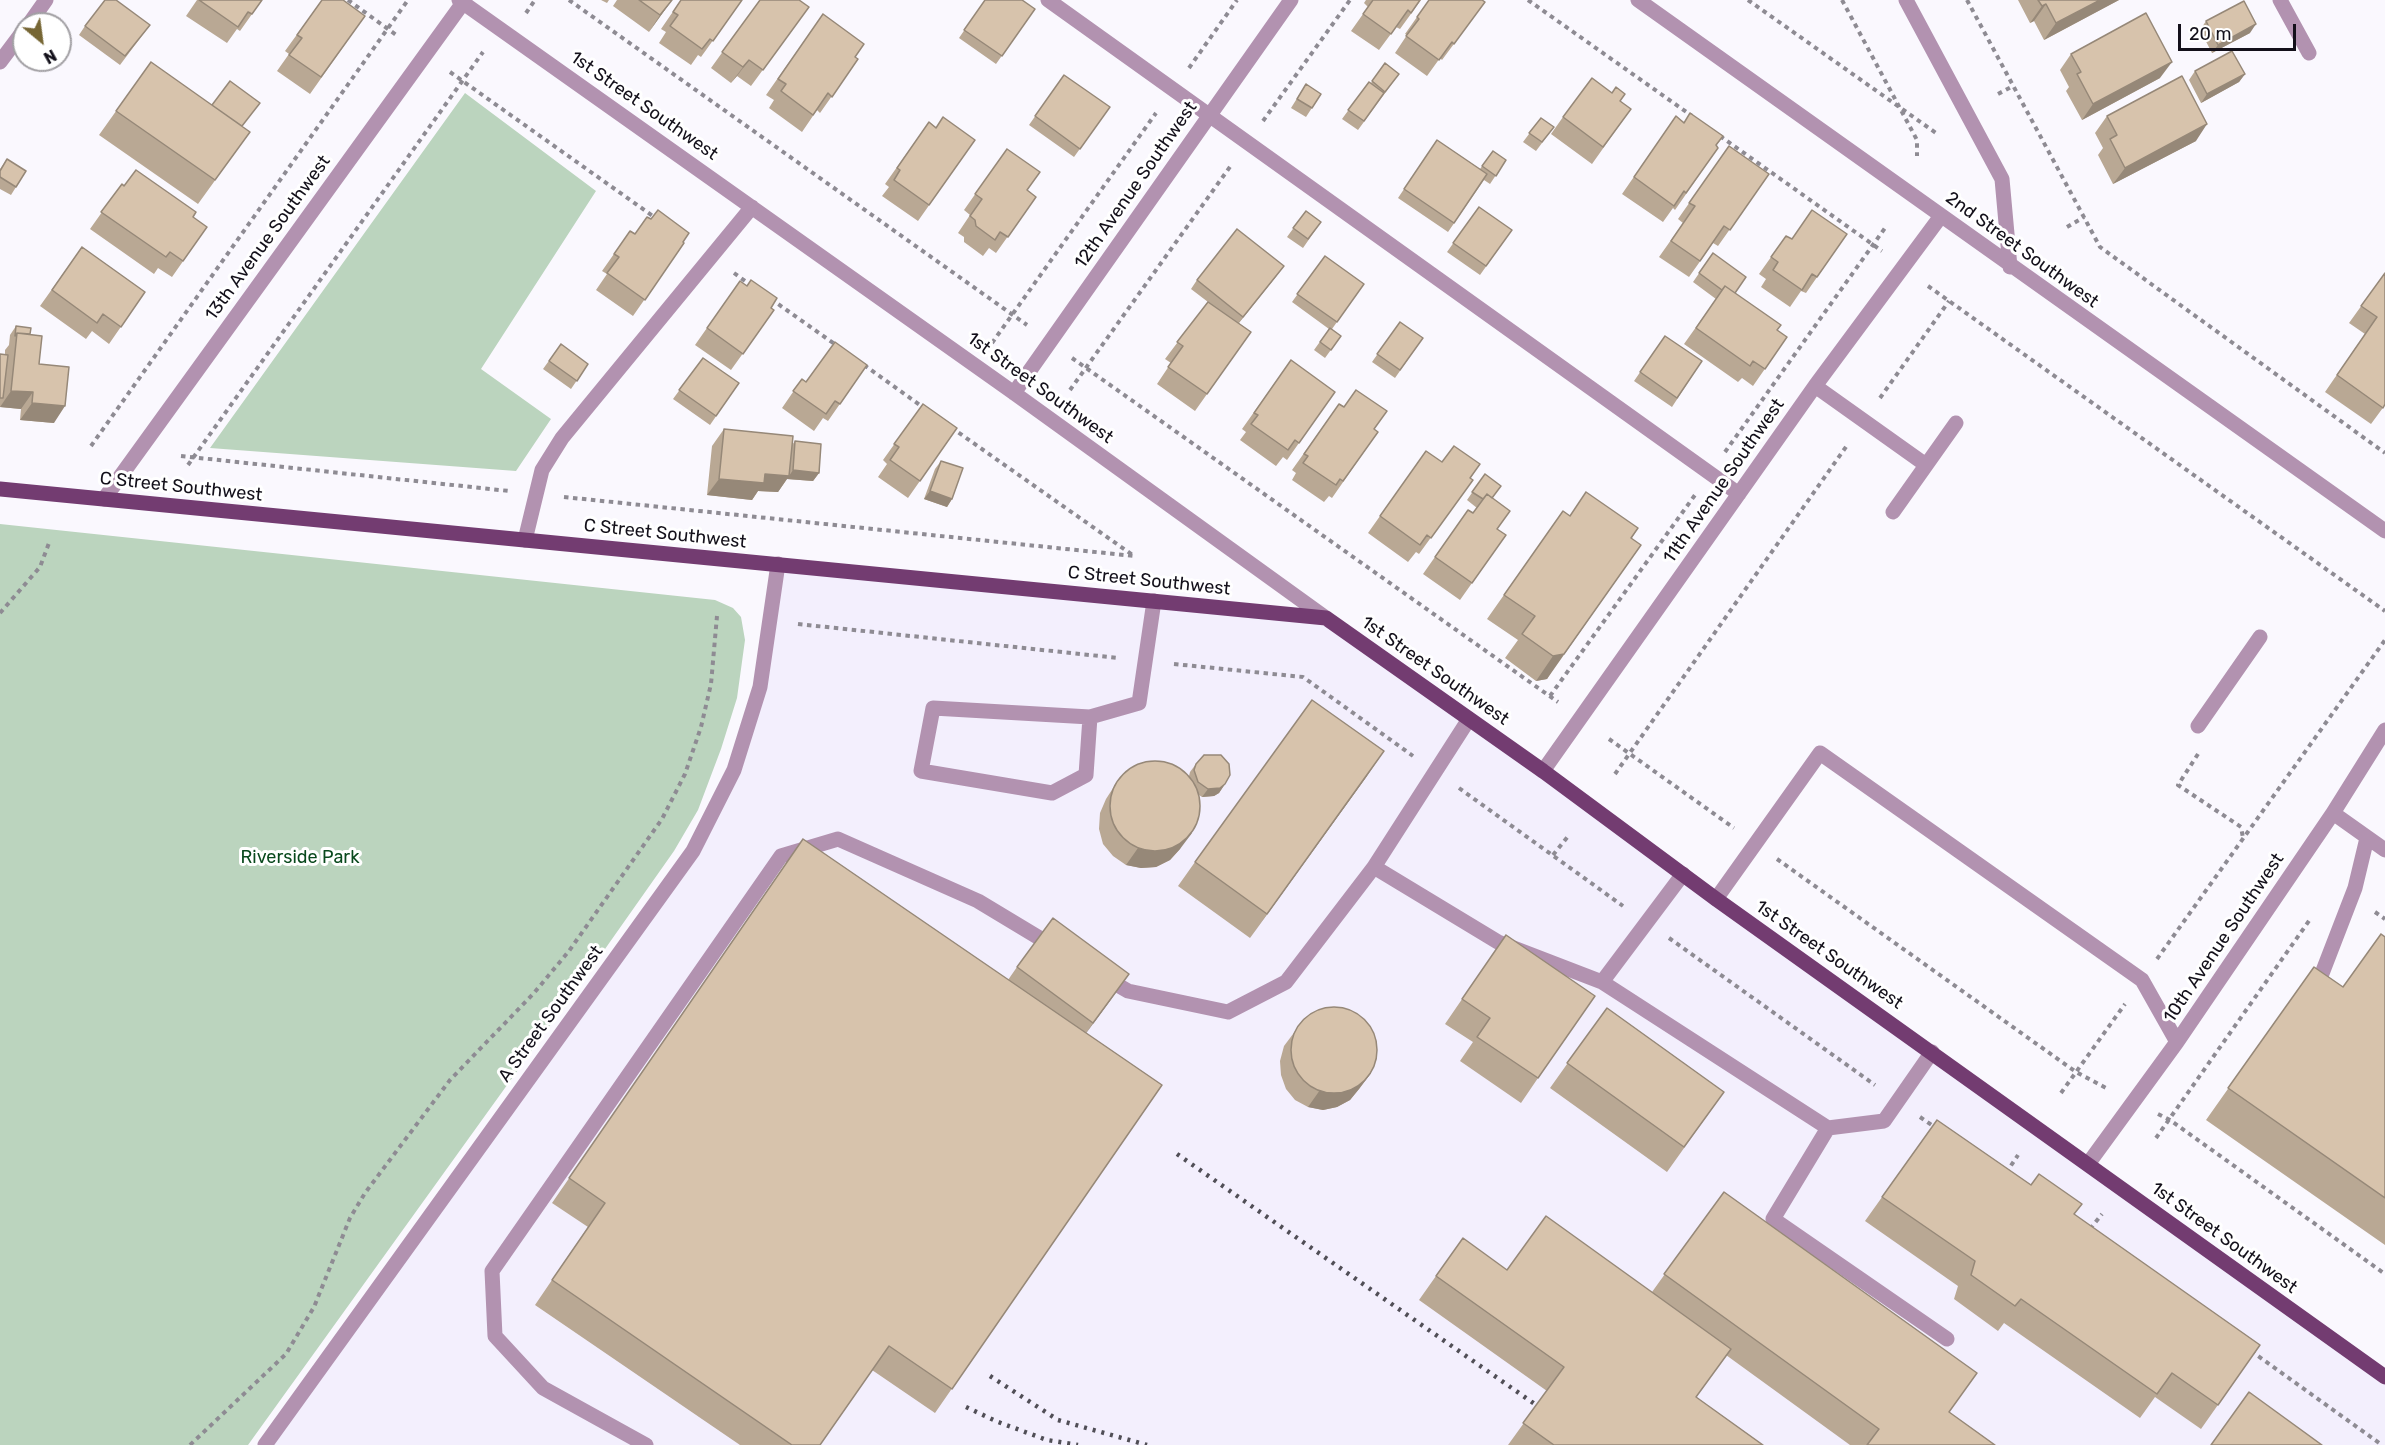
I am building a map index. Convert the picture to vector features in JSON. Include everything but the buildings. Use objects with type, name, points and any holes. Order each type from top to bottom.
[{"type":"main road","name":"C Street Southwest","points":[[0,489],[1326,618]]},
{"type":"main road","name":"1st Street Southwest","points":[[1326,618],[1543,771],[1716,899],[2385,1377]]},
{"type":"street","points":[[1048,0],[1739,494]]},
{"type":"street","name":"12th Avenue Southwest","points":[[1014,393],[1291,0]]},
{"type":"street","name":"2nd Street Southwest","points":[[1638,0],[2010,267],[2385,531]]},
{"type":"street","points":[[1906,0],[2002,180],[2010,267]]},
{"type":"street","points":[[2280,0],[2309,53]]},
{"type":"street","name":"1st Street Southwest","points":[[463,1],[1326,618]]},
{"type":"street","name":"13th Avenue Southwest","points":[[104,499],[463,1]]},
{"type":"street","points":[[0,62],[12,46]]},
{"type":"street","points":[[525,540],[542,470],[562,438],[752,207]]},
{"type":"street","name":"11th Avenue Southwest","points":[[1543,771],[1815,386],[1941,216]]},
{"type":"street","points":[[1815,386],[1926,465]]},
{"type":"street","points":[[1893,512],[1956,423]]},
{"type":"street","name":"A Street Southwest","points":[[265,1445],[693,851],[734,770],[760,687],[778,564]]},
{"type":"street","points":[[1090,717],[1086,775],[1052,793],[921,771],[933,708],[1090,717],[1139,703],[1154,601]]},
{"type":"street","points":[[2198,726],[2260,637]]},
{"type":"street","points":[[1088,967],[1128,991],[1228,1012],[1286,982],[1374,867],[1469,719]]},
{"type":"street","name":"10th Avenue Southwest","points":[[2088,1164],[2177,1041],[2333,813],[2385,730]]},
{"type":"street","points":[[1716,899],[1820,753],[2142,980],[2177,1041]]},
{"type":"street","points":[[2333,813],[2385,850]]},
{"type":"street","points":[[2316,988],[2355,888],[2367,838]]},
{"type":"street","points":[[646,1445],[543,1388],[495,1336],[492,1271],[781,856],[837,839],[978,901],[1068,955]]},
{"type":"street","points":[[1374,867],[1498,942],[1602,982],[1828,1128],[1884,1121],[1932,1053]]},
{"type":"street","points":[[1602,982],[1683,874]]},
{"type":"street","points":[[1828,1128],[1773,1219],[1947,1339]]},
{"type":"path","points":[[348,0],[399,37]]},
{"type":"path","points":[[91,446],[408,0]]},
{"type":"path","points":[[525,13],[535,0]]},
{"type":"path","points":[[569,0],[1027,325]]},
{"type":"path","points":[[991,344],[1237,0]]},
{"type":"path","points":[[1070,390],[1350,0]]},
{"type":"path","points":[[1528,0],[1701,123]]},
{"type":"path","points":[[1749,0],[1936,133]]},
{"type":"path","points":[[1842,0],[1917,140],[1917,156]]},
{"type":"path","points":[[1967,0],[2100,247],[2385,453]]},
{"type":"path","points":[[188,465],[483,52]]},
{"type":"path","points":[[450,72],[663,223]]},
{"type":"path","points":[[1998,94],[2013,86]]},
{"type":"path","points":[[1711,129],[1883,252]]},
{"type":"path","points":[[2067,227],[2084,217]]},
{"type":"path","points":[[711,257],[759,291]]},
{"type":"path","points":[[1928,286],[2385,612]]},
{"type":"path","points":[[769,298],[846,352]]},
{"type":"path","points":[[1615,774],[1949,301]]},
{"type":"path","points":[[1070,356],[1559,703]]},
{"type":"path","points":[[855,359],[932,413]]},
{"type":"path","points":[[181,456],[1134,556],[951,427]]},
{"type":"path","points":[[0,613],[40,567],[49,543]]},
{"type":"path","points":[[190,1445],[286,1354],[314,1307],[350,1218],[365,1193],[450,1080],[534,993],[569,951],[662,819],[685,774],[701,728],[711,684],[717,616]]},
{"type":"path","points":[[2061,1093],[2385,640]]},
{"type":"path","points":[[2198,726],[2211,735],[2178,785],[2241,826],[2243,839]]},
{"type":"path","points":[[1609,739],[2076,1072],[2109,1089]]},
{"type":"path","points":[[1553,855],[1569,835]]},
{"type":"path","points":[[2156,1138],[2315,912]]},
{"type":"path","points":[[2155,1112],[2385,1274]]},
{"type":"path","points":[[2004,1176],[2018,1155]]},
{"type":"path","points":[[2086,1235],[2102,1214]]},
{"type":"shaded area","points":[[778,564],[1326,618],[2385,1377],[2385,1445],[265,1445],[693,851],[734,770],[760,687]]},
{"type":"green space","points":[[465,93],[596,191],[481,369],[551,419],[516,471],[210,448]]},
{"type":"green space","name":"Riverside Park","points":[[0,524],[715,600],[733,608],[741,617],[745,640],[737,698],[698,810],[674,851],[248,1445],[0,1445]]},
{"type":"railway","points":[[1177,1154],[1549,1414]]},
{"type":"railway","points":[[990,1376],[1058,1420],[1147,1445]]},
{"type":"railway","points":[[966,1407],[998,1422],[1047,1440],[1078,1445]]}]
